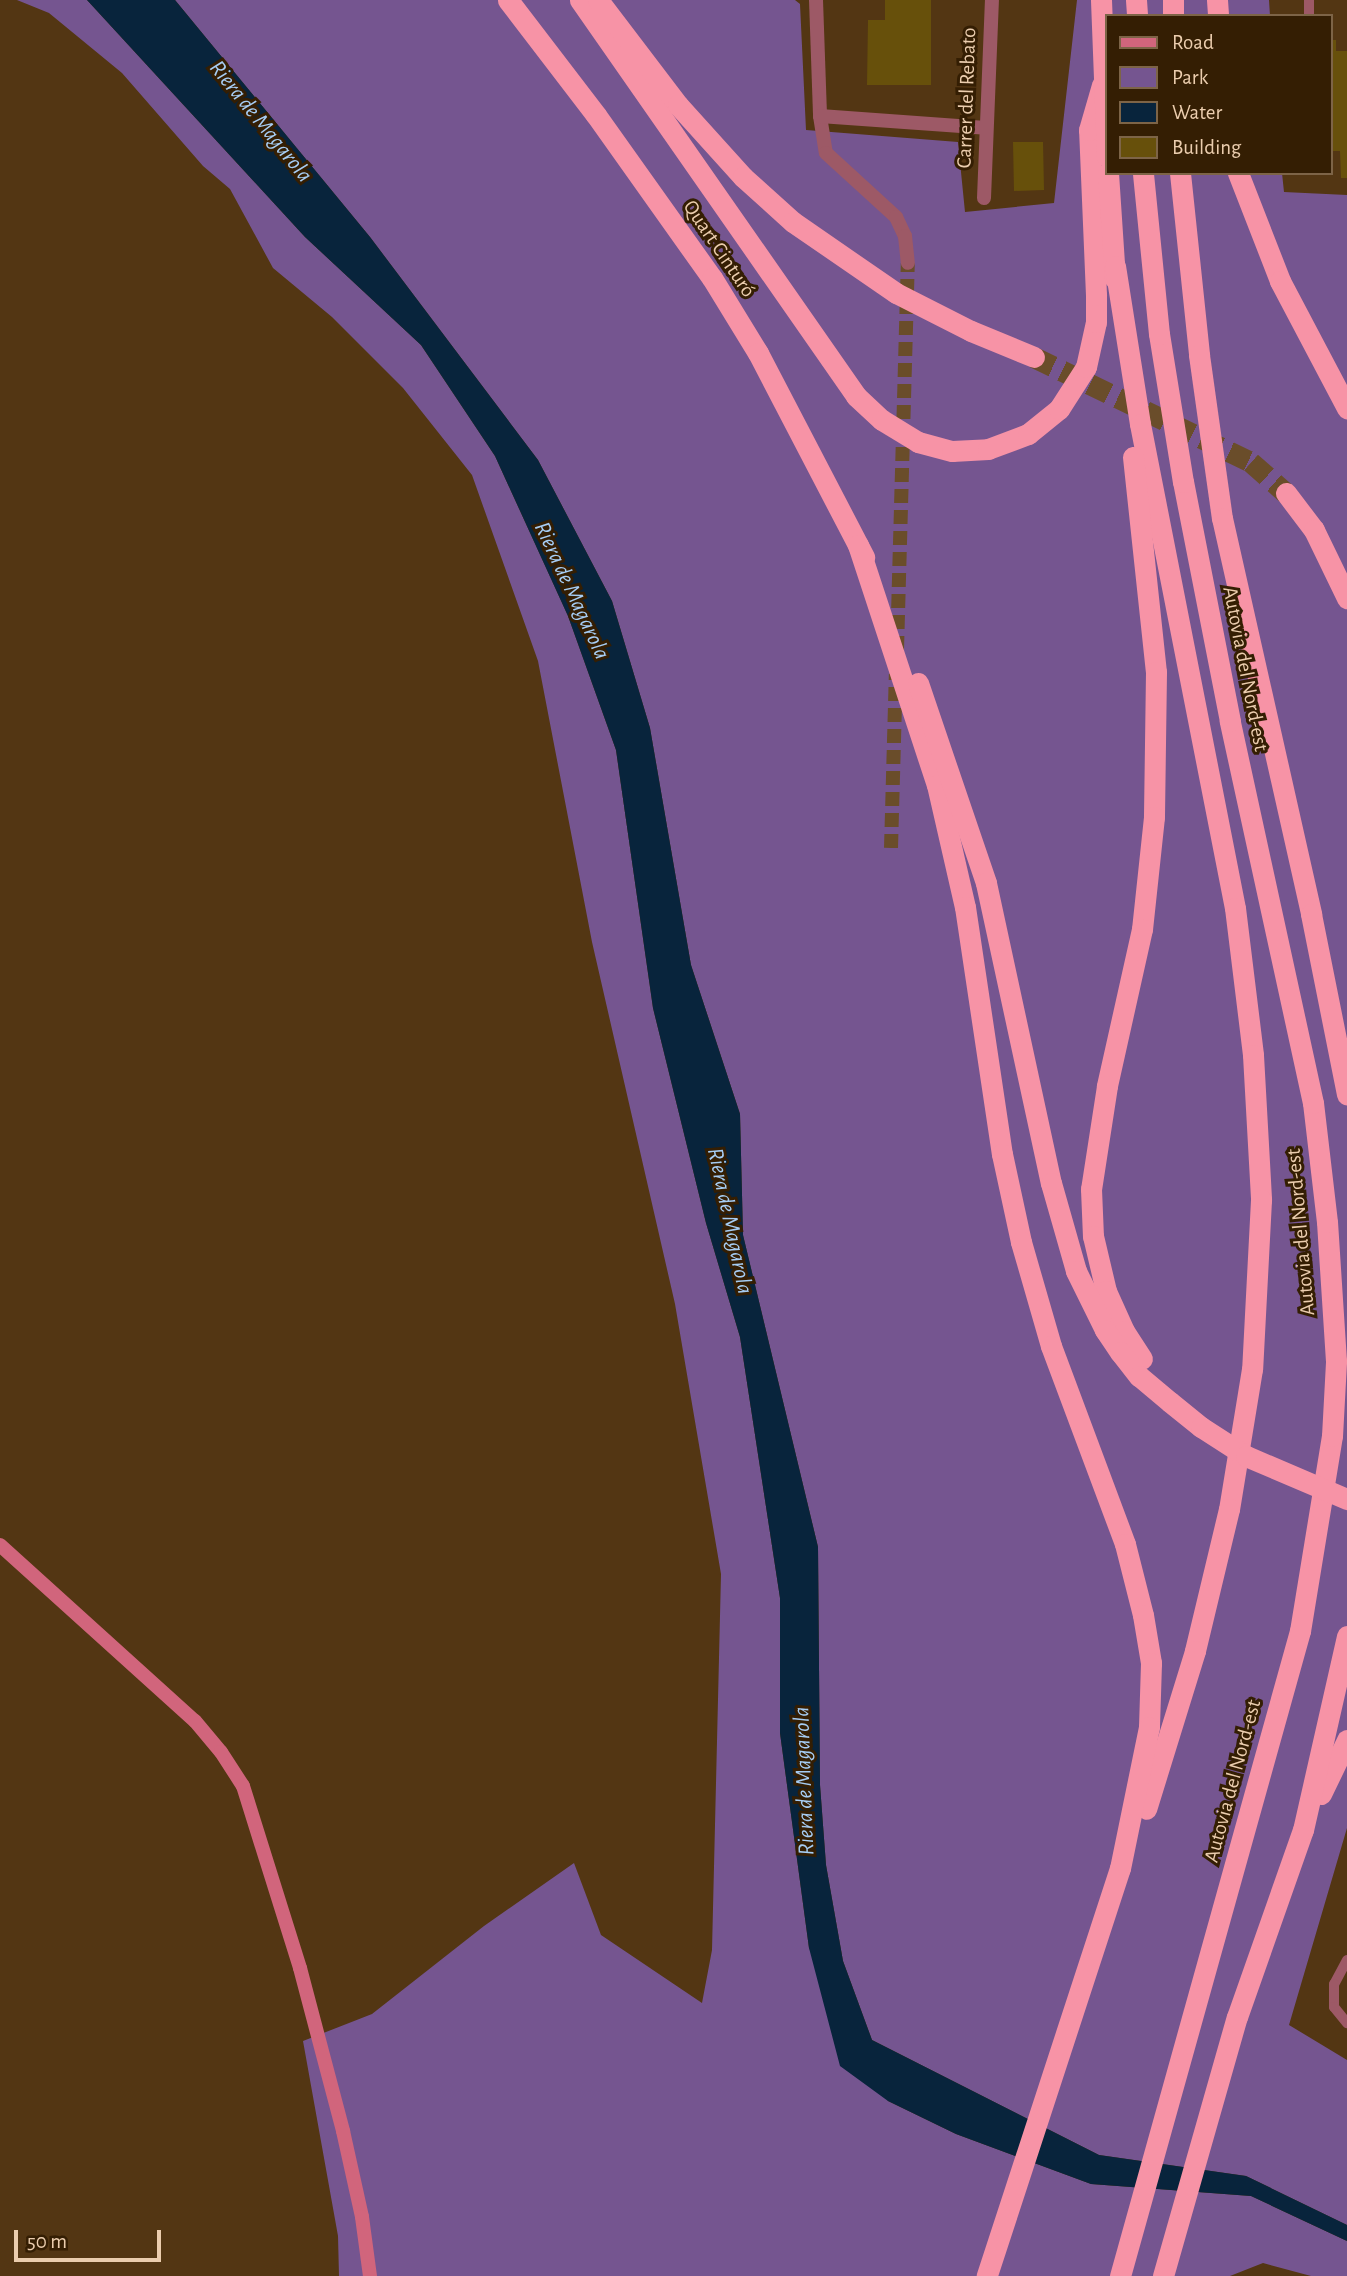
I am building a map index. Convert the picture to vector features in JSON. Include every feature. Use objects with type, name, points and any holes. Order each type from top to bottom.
[{"type":"highway","name":"Quart Cinturó","points":[[508,0],[596,115],[712,278],[758,353],[858,545]]},
{"type":"highway","points":[[580,0],[856,396],[896,429],[918,442],[943,449],[988,449],[1028,434],[1059,409],[1086,367],[1096,322],[1089,130],[1102,85]]},
{"type":"highway","points":[[598,0],[678,105],[743,177],[793,222],[896,293],[971,331],[1034,356]]},
{"type":"highway","points":[[1101,0],[1106,143]]},
{"type":"highway","points":[[1108,175],[1115,266],[1140,424],[1235,908],[1253,1055],[1261,1200],[1252,1369],[1229,1510],[1195,1651],[1137,1839],[1120,1868]]},
{"type":"highway","name":"Autovia del Nord-est","points":[[1120,2276],[1308,1594],[1332,1436],[1336,1361],[1327,1222],[1313,1103],[1230,721],[1183,482],[1159,334],[1143,175]]},
{"type":"highway","name":"Autovia del Nord-est","points":[[1180,175],[1199,355],[1222,518],[1311,914],[1347,1094]]},
{"type":"highway","points":[[1239,175],[1280,281],[1347,408]]},
{"type":"highway","points":[[1115,266],[1114,317],[1143,527],[1156,672],[1157,756],[1142,929],[1094,1154],[1091,1189],[1093,1236],[1102,1278],[1115,1312],[1138,1354],[1170,1402]]},
{"type":"highway","points":[[1286,493],[1314,530],[1347,598]]},
{"type":"highway","points":[[858,545],[887,600],[936,729],[986,883],[1051,1183],[1076,1271],[1105,1330],[1139,1376],[1201,1427],[1246,1455],[1347,1499]]},
{"type":"highway","points":[[858,545],[937,785],[965,907],[1002,1154],[1021,1242],[1051,1346],[1125,1544],[1143,1615],[1150,1663],[1149,1727],[1120,1868],[987,2276]]},
{"type":"highway","points":[[1163,2276],[1237,2017],[1303,1830],[1347,1636]]},
{"type":"highway","points":[[1330,1717],[1347,1676]]},
{"type":"highway","points":[[1303,1830],[1347,1740]]},
{"type":"main road","points":[[0,1545],[195,1721],[221,1752],[243,1786],[300,1968],[343,2131],[362,2217],[370,2276]]},
{"type":"street","points":[[816,0],[820,116],[826,153],[896,217],[905,236],[908,263]]},
{"type":"street","name":"Carrer del Rebato","points":[[984,198],[992,0]]},
{"type":"street","points":[[820,116],[986,128]]},
{"type":"lane","points":[[1347,1960],[1334,1984],[1334,2007],[1347,2023]]},
{"type":"green space","points":[[17,0],[87,0],[305,237],[421,345],[495,456],[568,616],[616,750],[653,1008],[706,1223],[740,1337],[780,1598],[780,1733],[809,1948],[888,2101],[956,2134],[1091,2184],[1251,2196],[1347,2241],[1347,2276],[1311,2276],[1263,2263],[1230,2276],[339,2276],[338,2236],[303,2041],[372,2014],[484,1926],[574,1863],[601,1935],[702,2003],[712,1950],[721,1574],[675,1304],[592,942],[538,661],[472,475],[403,388],[332,317],[273,268],[230,189],[203,166],[122,73],[49,13]]},
{"type":"green space","points":[[175,0],[795,0],[800,4],[806,130],[958,142],[965,212],[1054,203],[1077,0],[1269,0],[1270,14],[1106,14],[1106,175],[1282,175],[1284,192],[1347,195],[1347,1828],[1289,2025],[1347,2060],[1347,2225],[1246,2176],[1099,2155],[872,2040],[843,1961],[826,1865],[820,1785],[818,1547],[743,1235],[740,1114],[691,965],[650,728],[612,601],[538,460],[370,237]]},
{"type":"water","name":"Riera de Magarola","points":[[87,0],[175,0],[370,237],[538,460],[612,601],[650,728],[691,965],[740,1114],[743,1235],[818,1547],[820,1785],[826,1865],[843,1961],[872,2040],[1099,2155],[1246,2176],[1347,2225],[1347,2241],[1251,2196],[1091,2184],[956,2134],[888,2101],[840,2066],[809,1948],[780,1733],[780,1598],[740,1337],[706,1223],[653,1008],[616,750],[568,616],[495,456],[421,345],[305,237]]},
{"type":"building","points":[[885,0],[931,0],[931,85],[867,85],[868,20],[885,20]]},
{"type":"building","points":[[1333,40],[1336,40],[1336,51],[1347,51],[1347,178],[1341,178],[1340,151],[1333,151]]},
{"type":"building","points":[[1013,142],[1043,142],[1044,190],[1014,191]]},
{"type":"tunnel","points":[[897,650],[908,263]]},
{"type":"tunnel","points":[[1034,357],[1251,462],[1286,493]]},
{"type":"tunnel","points":[[891,848],[896,674]]}]
